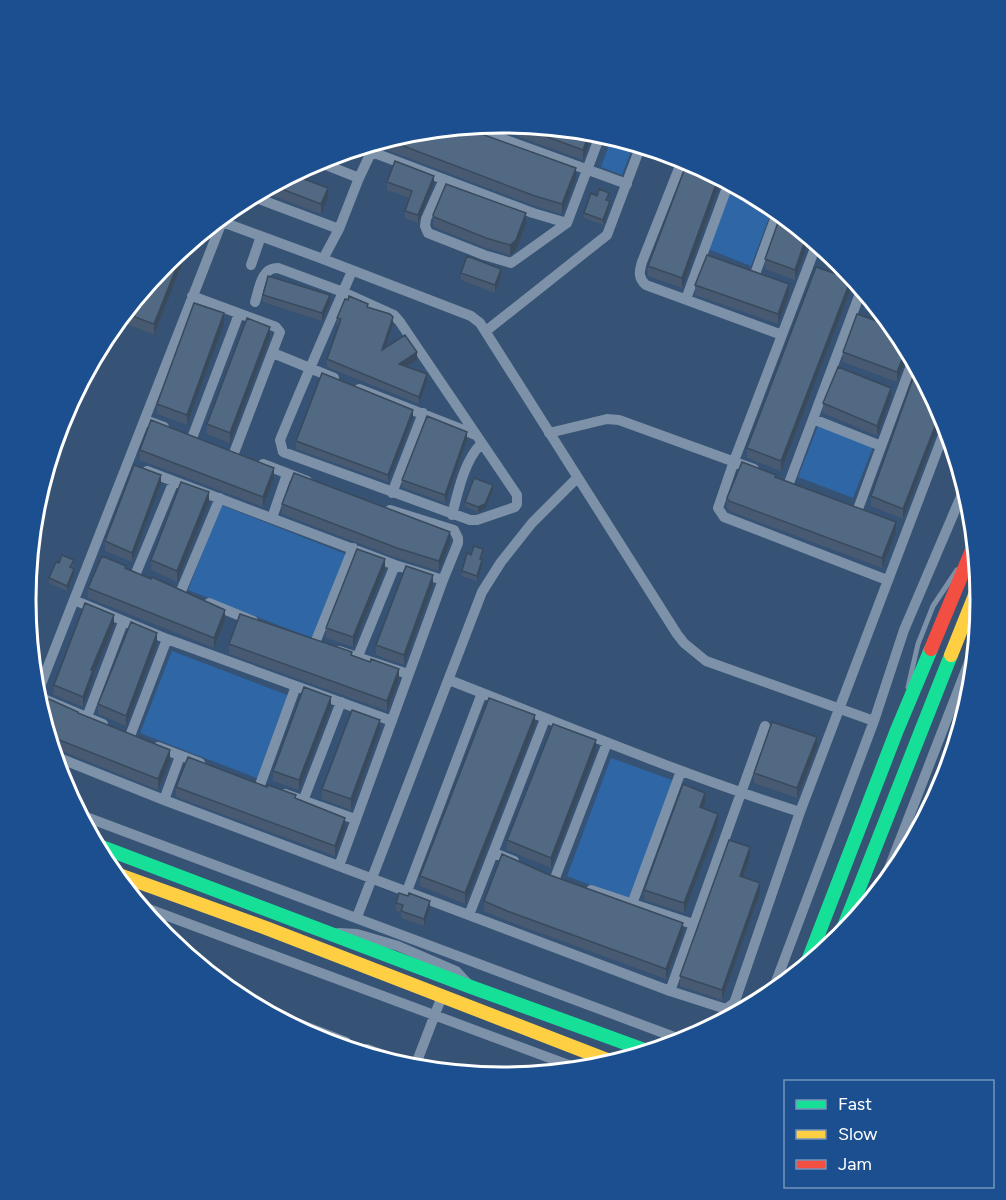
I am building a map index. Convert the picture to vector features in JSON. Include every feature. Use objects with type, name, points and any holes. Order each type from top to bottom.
[{"type":"street","points":[[488,133],[627,184]]},
{"type":"street","points":[[444,179],[426,219],[425,229],[428,233],[484,255],[512,263],[567,223],[597,143]]},
{"type":"street","points":[[380,150],[444,179],[567,223]]},
{"type":"street","points":[[323,259],[339,229],[371,152]]},
{"type":"street","points":[[486,331],[610,232],[638,153]]},
{"type":"street","points":[[330,167],[359,178]]},
{"type":"street","points":[[678,168],[642,262],[639,276],[646,285],[782,335]]},
{"type":"street","points":[[686,299],[708,257],[727,191]]},
{"type":"street","points":[[263,200],[339,229]]},
{"type":"street","points":[[766,278],[750,272],[774,220]]},
{"type":"street","points":[[230,222],[476,319],[486,331],[577,478],[684,643],[706,661],[874,721]]},
{"type":"street","points":[[43,679],[216,233]]},
{"type":"street","points":[[251,265],[261,236]]},
{"type":"street","points":[[816,254],[814,268],[800,290],[718,502],[718,508],[724,517],[887,580]]},
{"type":"street","points":[[255,302],[266,271],[271,267],[343,292],[394,315],[517,495],[517,504],[511,509],[477,520],[452,515],[283,452],[280,440],[310,369],[343,292],[352,271]]},
{"type":"street","points":[[789,286],[800,290]]},
{"type":"street","points":[[192,296],[279,330],[280,335],[238,455],[320,485]]},
{"type":"street","points":[[778,479],[794,485],[813,419],[837,369],[858,297]]},
{"type":"street","points":[[145,420],[187,436],[239,314]]},
{"type":"street","points":[[852,314],[863,318]]},
{"type":"street","points":[[273,353],[423,413],[479,440]]},
{"type":"street","points":[[858,509],[881,446],[896,392],[909,369]]},
{"type":"street","points":[[392,493],[423,413]]},
{"type":"street","points":[[549,433],[613,419],[767,474]]},
{"type":"street","points":[[813,419],[881,446]]},
{"type":"street","points":[[65,760],[670,991],[726,1009],[734,1003],[800,812],[887,580],[902,526],[940,438]]},
{"type":"street","points":[[452,515],[457,494],[479,440]]},
{"type":"street","points":[[128,464],[395,565],[443,580]]},
{"type":"street","points":[[272,518],[287,474]]},
{"type":"street","points":[[357,917],[482,592],[501,561],[532,523],[577,478]]},
{"type":"street","points":[[125,568],[140,575],[174,481]]},
{"type":"street","points":[[220,498],[186,594],[264,625]]},
{"type":"street","points":[[778,977],[874,721],[904,630],[959,501]]},
{"type":"street","points":[[339,866],[408,674],[459,543],[454,530],[375,505]]},
{"type":"street","points":[[353,548],[310,641],[408,674]]},
{"type":"street","points":[[93,554],[104,559]]},
{"type":"street","points":[[812,950],[897,730],[968,559]]},
{"type":"street","points":[[358,656],[395,565]]},
{"type":"street","points":[[74,600],[167,639],[392,720]]},
{"type":"street","points":[[849,913],[970,608]]},
{"type":"street","points":[[87,717],[123,622]]},
{"type":"street","points":[[140,740],[167,639]]},
{"type":"street","points":[[449,680],[681,771],[800,812]]},
{"type":"street","points":[[296,686],[255,783],[355,819]]},
{"type":"street","points":[[897,850],[961,691]]},
{"type":"street","points":[[407,891],[482,693]]},
{"type":"street","points":[[47,701],[108,726]]},
{"type":"street","points":[[303,801],[341,702]]},
{"type":"street","points":[[470,915],[546,719]]},
{"type":"street","points":[[670,991],[765,726]]},
{"type":"street","points":[[119,731],[210,767]]},
{"type":"street","points":[[607,743],[561,879],[693,924]]},
{"type":"street","points":[[164,800],[180,756]]},
{"type":"street","points":[[632,904],[681,771]]},
{"type":"street","points":[[90,819],[670,1035]]},
{"type":"street","points":[[109,850],[326,933],[637,1047]]},
{"type":"street","points":[[494,853],[525,865]]},
{"type":"street","points":[[129,879],[266,928],[599,1057]]},
{"type":"street","points":[[155,911],[563,1063]]},
{"type":"street","points":[[419,1059],[442,996]]},
{"type":"shaded area","points":[[609,145],[631,151],[622,175],[601,167]]},
{"type":"shaded area","points":[[730,192],[769,217],[751,266],[708,249]]},
{"type":"shaded area","points":[[818,426],[873,447],[853,498],[798,477]]},
{"type":"shaded area","points":[[221,505],[348,555],[314,639],[188,590]]},
{"type":"shaded area","points":[[172,651],[290,696],[259,779],[140,733]]},
{"type":"shaded area","points":[[611,758],[675,781],[630,900],[567,876]]},
{"type":"building","points":[[481,134],[576,168],[562,204],[400,145],[442,137]]},
{"type":"building","points":[[541,135],[586,141],[583,150]]},
{"type":"building","points":[[395,161],[434,176],[418,215],[405,211],[412,191],[387,182]]},
{"type":"building","points":[[684,170],[716,184],[682,278],[648,266]]},
{"type":"building","points":[[305,177],[304,179],[328,188],[321,204],[282,189]]},
{"type":"building","points":[[446,184],[526,213],[516,240],[510,245],[434,217]]},
{"type":"building","points":[[599,189],[609,193],[606,200],[610,201],[603,220],[584,213],[591,193],[597,196]]},
{"type":"building","points":[[778,223],[804,244],[795,270],[765,259]]},
{"type":"building","points":[[707,255],[789,284],[778,314],[695,285]]},
{"type":"building","points":[[467,256],[501,269],[495,285],[461,273]]},
{"type":"building","points":[[177,266],[154,324],[133,316]]},
{"type":"building","points":[[816,267],[837,274],[848,286],[781,461],[747,448]]},
{"type":"building","points":[[268,276],[330,295],[322,313],[263,295]]},
{"type":"building","points":[[349,296],[368,304],[367,307],[393,317],[382,350],[405,335],[417,352],[399,364],[427,374],[419,397],[327,359],[341,319],[337,318],[345,299],[348,300]]},
{"type":"building","points":[[194,303],[224,313],[187,415],[157,404]]},
{"type":"building","points":[[857,314],[876,321],[902,359],[897,372],[843,352]]},
{"type":"building","points":[[247,318],[270,327],[230,433],[207,424]]},
{"type":"building","points":[[838,367],[891,388],[877,426],[823,403]]},
{"type":"building","points":[[322,373],[413,410],[388,475],[296,441]]},
{"type":"building","points":[[913,377],[936,425],[903,509],[871,496]]},
{"type":"building","points":[[427,416],[467,432],[445,495],[402,480]]},
{"type":"building","points":[[151,420],[274,468],[263,497],[140,450]]},
{"type":"building","points":[[742,462],[776,475],[775,477],[896,522],[882,558],[729,501],[727,498]]},
{"type":"building","points":[[134,465],[161,475],[132,553],[105,541]]},
{"type":"building","points":[[294,473],[450,532],[439,561],[397,548],[282,504]]},
{"type":"building","points":[[474,478],[493,485],[485,504],[478,507],[465,502]]},
{"type":"building","points":[[181,482],[209,492],[177,571],[151,560]]},
{"type":"building","points":[[474,546],[483,549],[477,576],[462,571],[467,553],[471,555]]},
{"type":"building","points":[[357,549],[385,559],[353,637],[326,628]]},
{"type":"building","points":[[62,555],[74,560],[70,567],[74,569],[67,586],[49,578]]},
{"type":"building","points":[[102,556],[225,610],[214,638],[88,588]]},
{"type":"building","points":[[406,566],[433,575],[404,655],[376,645]]},
{"type":"building","points":[[85,603],[114,615],[91,670],[93,670],[83,697],[54,685]]},
{"type":"building","points":[[240,614],[352,652],[351,655],[370,662],[371,659],[399,669],[387,701],[229,644]]},
{"type":"building","points":[[131,622],[157,633],[126,716],[98,704]]},
{"type":"building","points":[[304,687],[331,697],[299,780],[273,771]]},
{"type":"building","points":[[489,698],[535,715],[465,893],[420,876]]},
{"type":"building","points":[[49,699],[170,750],[158,779],[58,739],[47,702]]},
{"type":"building","points":[[352,710],[380,720],[351,799],[322,789]]},
{"type":"building","points":[[772,722],[817,737],[797,788],[754,773]]},
{"type":"building","points":[[553,724],[596,740],[551,858],[507,840]]},
{"type":"building","points":[[188,757],[267,787],[268,785],[296,795],[295,798],[345,818],[335,846],[176,787]]},
{"type":"building","points":[[683,784],[705,793],[700,807],[718,814],[684,903],[644,890]]},
{"type":"building","points":[[729,840],[750,847],[740,876],[760,883],[722,990],[680,976]]},
{"type":"building","points":[[502,854],[547,874],[683,923],[666,969],[484,901]]},
{"type":"building","points":[[399,893],[408,896],[409,893],[430,901],[424,919],[401,911],[403,905],[396,903]]},
{"type":"traffic: fast","points":[[812,950],[897,730],[931,649]]},
{"type":"traffic: fast","points":[[849,913],[951,655]]},
{"type":"traffic: fast","points":[[109,850],[637,1047]]},
{"type":"traffic: slow","points":[[951,655],[970,608]]},
{"type":"traffic: slow","points":[[129,879],[266,928],[599,1057]]},
{"type":"traffic: jam","points":[[931,649],[968,560]]}]
